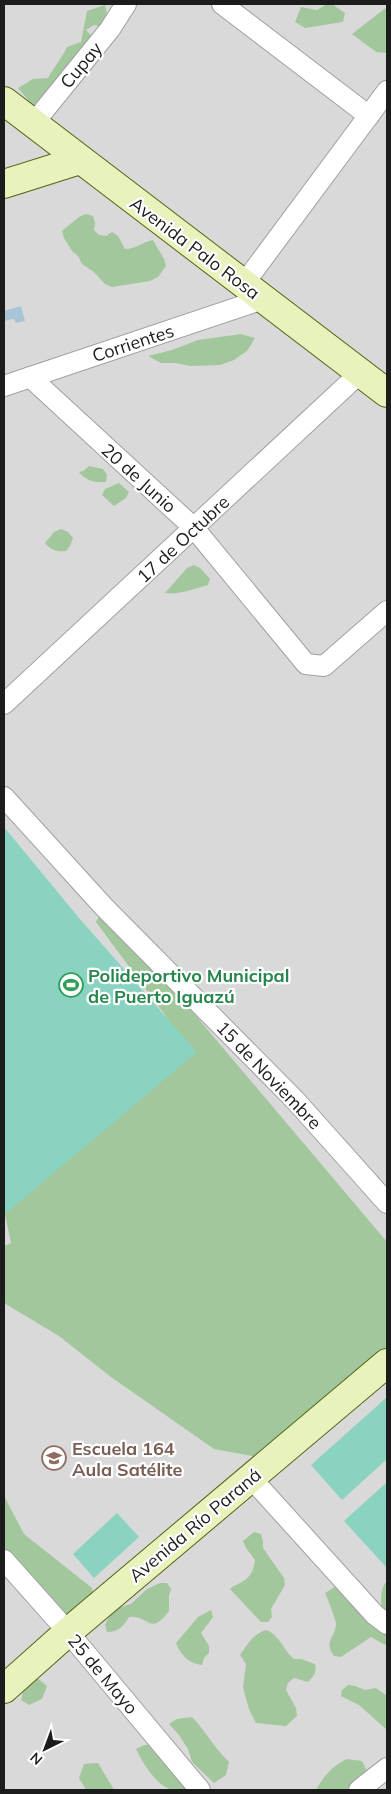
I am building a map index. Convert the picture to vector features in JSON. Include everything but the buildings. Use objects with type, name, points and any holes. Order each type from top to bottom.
[{"type":"main road","name":"Avenida Palo Rosa","points":[[4,101],[360,373],[386,390]]},
{"type":"main road","points":[[4,184],[80,160]]},
{"type":"main road","name":"Avenida Río Paraná","points":[[4,1689],[68,1632],[387,1364]]},
{"type":"street","name":"Cupay","points":[[33,124],[110,30],[126,4]]},
{"type":"street","points":[[222,4],[369,116]]},
{"type":"street","points":[[253,292],[387,91]]},
{"type":"street","name":"Corrientes","points":[[4,386],[253,292]]},
{"type":"street","name":"17 de Octubre","points":[[4,704],[360,373]]},
{"type":"street","name":"20 de Junio","points":[[30,377],[194,528],[306,664],[324,666],[387,611]]},
{"type":"street","name":"15 de Noviembre","points":[[4,797],[104,907],[295,1100],[387,1203]]},
{"type":"street","points":[[251,1478],[375,1615],[387,1624]]},
{"type":"street","name":"25 de Mayo","points":[[4,1560],[68,1632],[200,1790]]},
{"type":"street","points":[[359,1790],[387,1768]]},
{"type":"shaded area","points":[[4,4],[387,4],[387,1790],[4,1790]]},
{"type":"green space","points":[[327,4],[332,4],[345,13],[343,22],[305,28],[295,22],[301,7],[317,10]]},
{"type":"green space","points":[[105,5],[110,29],[94,25],[86,30],[97,41],[40,114],[18,88],[33,79],[48,78],[67,47],[81,42],[87,11]]},
{"type":"green space","points":[[387,7],[387,53],[376,52],[352,34]]},
{"type":"green space","points":[[86,214],[93,216],[94,230],[99,235],[106,236],[112,232],[118,236],[125,249],[153,240],[166,266],[158,277],[150,281],[112,287],[105,284],[94,272],[82,264],[64,238],[62,231],[79,217]]},
{"type":"green space","points":[[241,334],[255,338],[247,351],[234,360],[220,365],[190,366],[176,363],[161,363],[148,356],[172,350],[198,340]]},
{"type":"green space","points":[[89,466],[103,469],[107,475],[106,482],[91,481],[79,472]]},
{"type":"green space","points":[[119,483],[129,492],[126,498],[114,506],[102,495],[105,489]]},
{"type":"green space","points":[[61,529],[68,532],[73,538],[66,551],[54,550],[45,543],[54,532]]},
{"type":"green space","points":[[194,565],[200,568],[210,579],[208,585],[181,592],[165,593],[187,568]]},
{"type":"green space","name":"Polideportivo Municipal de Puerto Iguazú","points":[[4,827],[79,918],[197,1052],[4,1215]]},
{"type":"green space","points":[[104,907],[387,1242],[387,1352],[273,1460],[214,1449],[111,1377],[59,1336],[4,1303],[4,1246],[11,1243],[4,1210],[188,1046],[96,922]]},
{"type":"green space","points":[[386,1398],[387,1459],[342,1500],[311,1465]]},
{"type":"green space","points":[[387,1482],[387,1568],[344,1521]]},
{"type":"green space","points":[[4,1496],[24,1534],[92,1588],[96,1607],[81,1619],[52,1613],[4,1556]]},
{"type":"green space","points":[[117,1513],[139,1537],[94,1578],[73,1554]]},
{"type":"green space","points":[[254,1532],[261,1534],[263,1548],[284,1578],[285,1585],[271,1609],[272,1617],[268,1622],[261,1622],[230,1589],[245,1580],[253,1570],[255,1560],[243,1541]]},
{"type":"green space","points":[[387,1581],[387,1645],[371,1637],[341,1657],[334,1656],[330,1643],[336,1623],[325,1593],[338,1585],[381,1609],[382,1591]]},
{"type":"green space","points":[[160,1583],[167,1583],[171,1589],[169,1611],[162,1619],[153,1624],[136,1617],[129,1617],[120,1628],[107,1632],[105,1625],[111,1613],[117,1608],[131,1604],[147,1589]]},
{"type":"green space","points":[[211,1610],[213,1617],[201,1633],[209,1646],[209,1653],[204,1658],[202,1665],[193,1663],[180,1651],[176,1643],[198,1617]]},
{"type":"green space","points":[[266,1630],[275,1635],[294,1659],[301,1659],[315,1664],[316,1669],[308,1682],[294,1678],[288,1683],[286,1690],[296,1708],[297,1716],[286,1726],[256,1723],[249,1709],[243,1687],[246,1664],[240,1655],[254,1637]]},
{"type":"green space","points":[[36,1677],[47,1686],[42,1699],[29,1705],[21,1700],[25,1686]]},
{"type":"green space","points":[[348,1685],[365,1690],[376,1688],[387,1696],[387,1730],[359,1705],[341,1696],[342,1690]]},
{"type":"green space","points":[[192,1717],[229,1762],[226,1775],[214,1783],[192,1762],[188,1749],[169,1724],[177,1719]]},
{"type":"green space","points":[[144,1745],[159,1745],[197,1790],[176,1791],[161,1784],[146,1767],[136,1749]]},
{"type":"green space","points":[[347,1759],[362,1761],[368,1773],[362,1780],[350,1788],[316,1790],[329,1772]]},
{"type":"green space","points":[[98,1763],[115,1790],[86,1790],[79,1778],[84,1764]]},
{"type":"water","points":[[21,306],[25,321],[16,323],[14,319],[4,321],[4,311]]},
{"type":"place","name":"Polideportivo Municipal de Puerto Iguazú","points":[[71,985]]},
{"type":"place","name":"Escuela 164 Aula Satélite","points":[[54,1458]]}]
